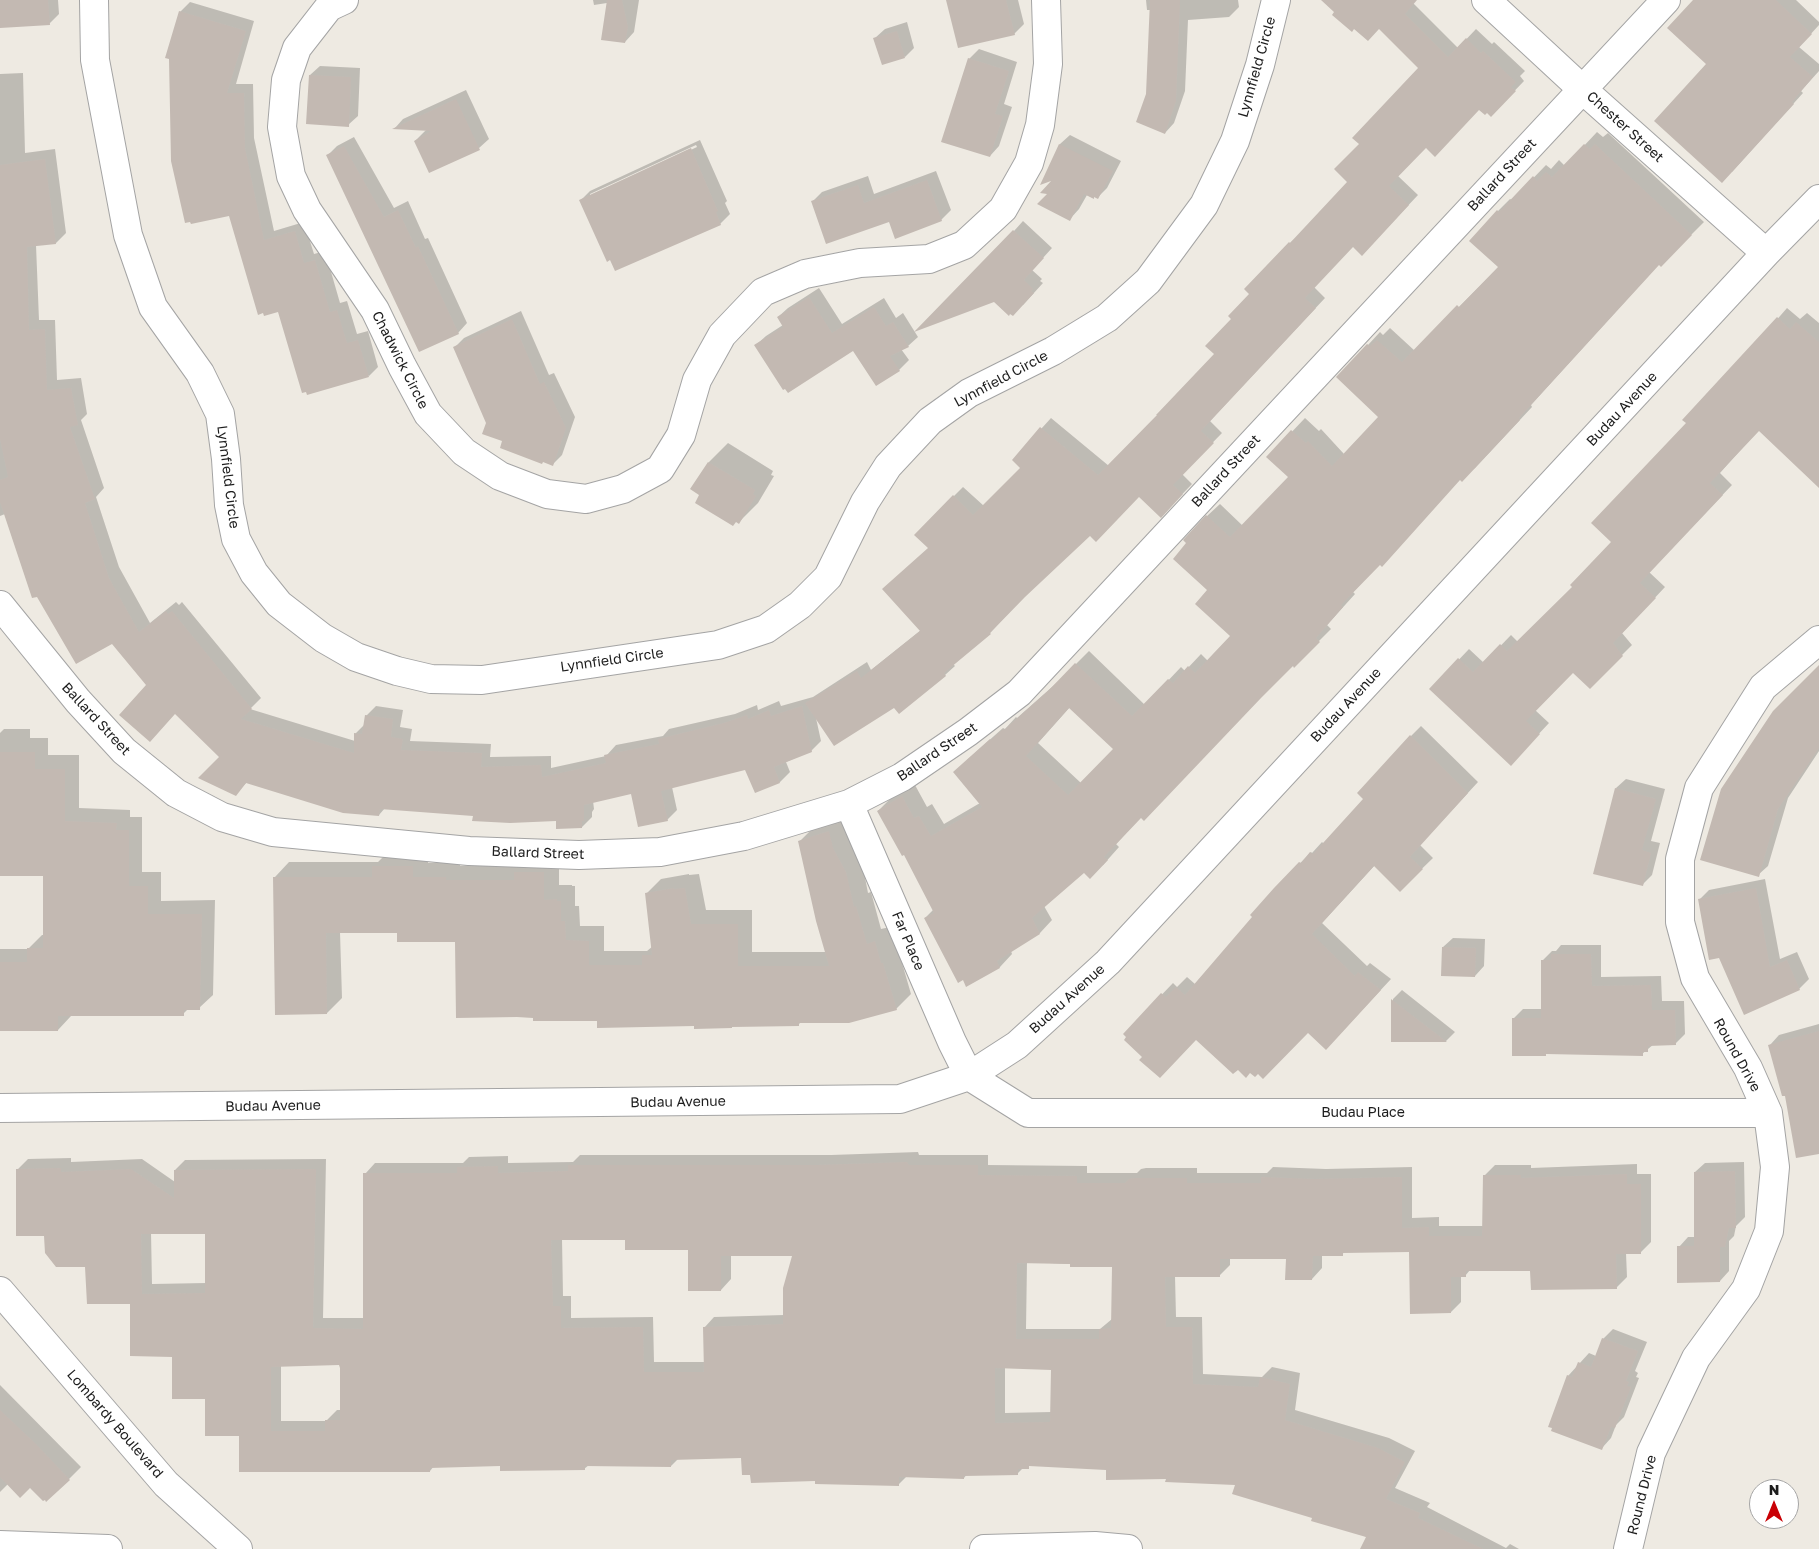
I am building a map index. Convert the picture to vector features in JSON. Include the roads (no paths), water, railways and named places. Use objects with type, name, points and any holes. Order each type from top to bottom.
[{"type":"street","name":"Lynnfield Circle","points":[[94,0],[96,60],[128,235],[153,307],[200,373],[220,414],[226,459],[229,505],[236,539],[254,573],[279,604],[323,638],[356,657],[396,671],[431,679],[482,680],[718,645],[766,629],[800,605],[828,577],[865,502],[888,466],[930,420],[969,393],[1053,351],[1107,318],[1148,281],[1204,205],[1235,141],[1260,65],[1276,0]]},
{"type":"street","name":"Chadwick Circle","points":[[344,0],[329,7],[297,48],[286,80],[282,126],[292,176],[307,210],[375,310],[428,414],[464,452],[500,476],[548,494],[586,499],[623,489],[660,469],[681,435],[697,380],[722,335],[762,292],[805,274],[823,270],[860,263],[928,259],[964,245],[1003,208],[1030,163],[1040,126],[1048,64],[1046,0]]},
{"type":"street","name":"Chester Street","points":[[1486,0],[1582,89],[1766,253]]},
{"type":"street","name":"Ballard Street","points":[[0,605],[78,701],[124,751],[176,793],[222,817],[273,832],[469,851],[579,855],[660,852],[744,836],[849,804],[902,777],[968,732],[1018,693],[1666,0]]},
{"type":"street","name":"Budau Avenue","points":[[0,1108],[900,1099],[969,1076],[1017,1045],[1108,962],[1766,253],[1819,199]]},
{"type":"street","name":"Round Drive","points":[[1628,1549],[1652,1453],[1696,1358],[1746,1289],[1769,1232],[1775,1167],[1768,1114],[1748,1068],[1695,978],[1680,922],[1680,859],[1699,788],[1763,687],[1819,640]]},
{"type":"street","name":"Far Place","points":[[849,804],[952,1042],[969,1076]]},
{"type":"street","name":"Budau Place","points":[[969,1076],[1028,1114],[1768,1114]]},
{"type":"street","name":"Lombardy Boulevard","points":[[0,1291],[166,1484],[238,1549]]},
{"type":"street","points":[[0,1545],[108,1549]]},
{"type":"street","points":[[984,1549],[1095,1546],[1128,1549]]}]
